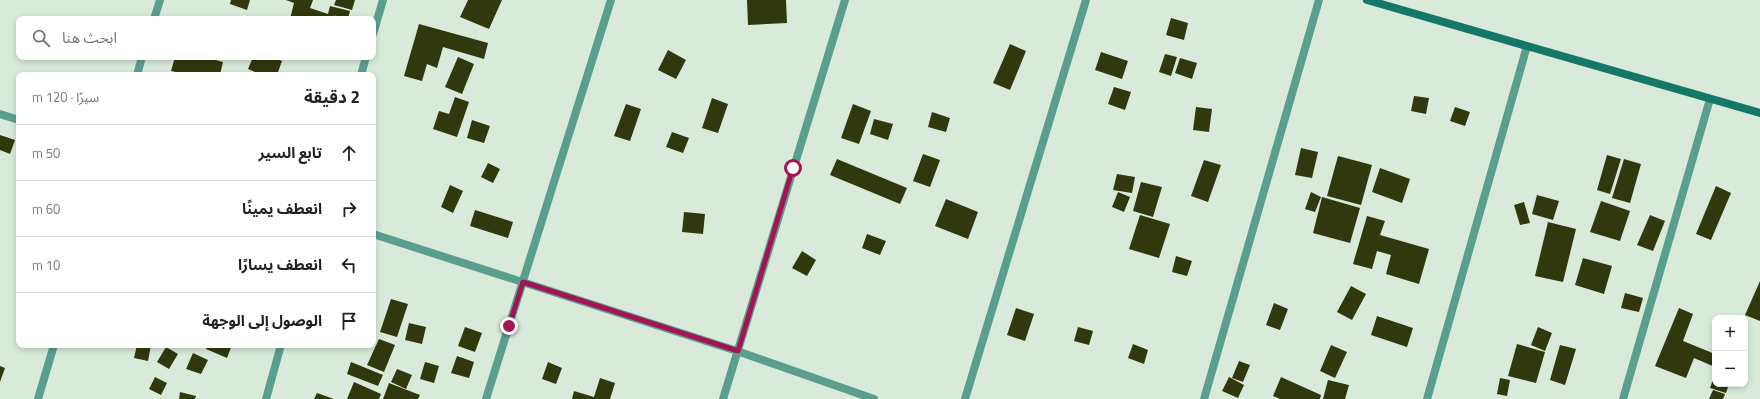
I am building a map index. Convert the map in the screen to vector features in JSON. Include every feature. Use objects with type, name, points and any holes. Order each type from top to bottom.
[{"type":"main road","points":[[1369,0],[1760,114]]},
{"type":"street","points":[[155,16],[160,0]]},
{"type":"street","points":[[376,24],[383,0]]},
{"type":"street","points":[[486,399],[611,0]]},
{"type":"street","points":[[723,399],[845,0]]},
{"type":"street","points":[[965,399],[1086,0]]},
{"type":"street","points":[[1204,399],[1319,0]]},
{"type":"street","points":[[1427,399],[1527,46]]},
{"type":"street","points":[[138,72],[141,60]]},
{"type":"street","points":[[362,72],[365,60]]},
{"type":"street","points":[[1623,399],[1710,99]]},
{"type":"street","points":[[0,114],[16,119]]},
{"type":"street","points":[[376,235],[738,351],[874,399]]},
{"type":"street","points":[[39,399],[53,348]]},
{"type":"street","points":[[266,399],[281,348]]},
{"type":"building","points":[[231,0],[250,0],[247,10],[230,4]]},
{"type":"building","points":[[286,0],[313,0],[310,8],[328,14],[330,6],[350,11],[349,16],[291,16],[294,3]]},
{"type":"building","points":[[336,0],[355,0],[352,10],[334,5]]},
{"type":"building","points":[[468,0],[502,0],[489,29],[460,17]]},
{"type":"building","points":[[747,0],[786,0],[787,23],[748,25]]},
{"type":"building","points":[[1171,18],[1188,23],[1184,40],[1166,35]]},
{"type":"building","points":[[419,24],[488,43],[484,59],[443,47],[437,68],[427,64],[422,81],[404,76]]},
{"type":"building","points":[[1010,44],[1026,51],[1010,90],[993,83]]},
{"type":"building","points":[[668,50],[686,60],[676,79],[658,70]]},
{"type":"building","points":[[1101,52],[1128,61],[1122,79],[1095,70]]},
{"type":"building","points":[[1165,54],[1177,57],[1171,76],[1159,72]]},
{"type":"building","points":[[458,57],[474,64],[462,94],[445,87]]},
{"type":"building","points":[[1180,58],[1197,63],[1192,79],[1175,73]]},
{"type":"building","points":[[174,60],[215,60],[223,62],[221,72],[171,71]]},
{"type":"building","points":[[252,60],[282,61],[278,72],[255,72],[248,69]]},
{"type":"building","points":[[1114,87],[1131,92],[1125,110],[1108,104]]},
{"type":"building","points":[[1414,96],[1429,98],[1426,114],[1411,111]]},
{"type":"building","points":[[455,97],[469,102],[457,137],[433,129],[439,111],[449,114]]},
{"type":"building","points":[[712,98],[728,104],[718,133],[702,128]]},
{"type":"building","points":[[626,104],[641,109],[630,141],[614,136]]},
{"type":"building","points":[[853,104],[871,111],[859,144],[841,138]]},
{"type":"building","points":[[1196,107],[1212,109],[1209,132],[1193,130]]},
{"type":"building","points":[[1455,107],[1470,112],[1465,126],[1450,121]]},
{"type":"building","points":[[932,112],[950,118],[946,132],[928,127]]},
{"type":"building","points":[[874,119],[893,124],[888,140],[870,134]]},
{"type":"building","points":[[472,120],[490,126],[484,143],[467,138]]},
{"type":"building","points":[[672,132],[689,138],[683,153],[666,147]]},
{"type":"building","points":[[0,135],[15,140],[10,154],[0,150]]},
{"type":"building","points":[[1301,148],[1318,152],[1312,178],[1295,175]]},
{"type":"building","points":[[923,154],[940,160],[930,187],[913,181]]},
{"type":"building","points":[[1607,155],[1621,159],[1610,194],[1597,190]]},
{"type":"building","points":[[1338,156],[1372,165],[1361,205],[1327,196]]},
{"type":"building","points":[[837,159],[907,188],[900,204],[830,175]]},
{"type":"building","points":[[1624,159],[1641,164],[1630,203],[1612,198]]},
{"type":"building","points":[[1204,160],[1221,165],[1208,202],[1191,196]]},
{"type":"building","points":[[488,163],[500,169],[493,183],[481,177]]},
{"type":"building","points":[[1380,168],[1410,179],[1402,203],[1372,192]]},
{"type":"building","points":[[1117,174],[1135,177],[1132,193],[1113,190]]},
{"type":"building","points":[[1141,182],[1162,187],[1153,217],[1133,211]]},
{"type":"building","points":[[450,185],[463,191],[453,213],[441,207]]},
{"type":"building","points":[[1716,186],[1731,193],[1711,240],[1696,234]]},
{"type":"building","points":[[1118,192],[1130,197],[1124,212],[1112,207]]},
{"type":"building","points":[[1311,192],[1321,197],[1315,212],[1305,209]]},
{"type":"building","points":[[1537,195],[1559,201],[1553,220],[1532,214]]},
{"type":"building","points":[[1322,197],[1360,208],[1350,243],[1313,233]]},
{"type":"building","points":[[946,199],[978,212],[968,239],[935,226]]},
{"type":"building","points":[[1601,201],[1630,211],[1620,241],[1590,232]]},
{"type":"building","points":[[1524,202],[1530,223],[1520,225],[1514,205]]},
{"type":"building","points":[[475,210],[513,222],[508,238],[470,226]]},
{"type":"building","points":[[684,212],[705,214],[703,234],[682,232]]},
{"type":"building","points":[[1140,215],[1170,224],[1159,258],[1129,249]]},
{"type":"building","points":[[1650,215],[1665,221],[1653,251],[1637,245]]},
{"type":"building","points":[[1367,216],[1385,221],[1380,235],[1429,249],[1419,284],[1386,274],[1391,255],[1377,251],[1372,269],[1353,264]]},
{"type":"building","points":[[1548,222],[1576,229],[1563,282],[1535,276]]},
{"type":"building","points":[[867,234],[886,241],[880,255],[862,248]]},
{"type":"building","points":[[802,251],[816,260],[807,276],[792,268]]},
{"type":"building","points":[[1176,256],[1192,261],[1187,276],[1172,272]]},
{"type":"building","points":[[1583,258],[1612,266],[1604,294],[1575,285]]},
{"type":"building","points":[[1760,281],[1760,321],[1745,315]]},
{"type":"building","points":[[1351,286],[1366,294],[1352,320],[1337,312]]},
{"type":"building","points":[[1625,293],[1643,298],[1639,312],[1621,308]]},
{"type":"building","points":[[391,299],[408,304],[397,337],[380,332]]},
{"type":"building","points":[[1274,303],[1288,309],[1280,330],[1266,325]]},
{"type":"building","points":[[1016,308],[1034,314],[1025,341],[1007,335]]},
{"type":"building","points":[[1679,308],[1693,314],[1683,341],[1712,353],[1712,366],[1694,358],[1686,378],[1655,366]]},
{"type":"building","points":[[1377,316],[1413,328],[1407,347],[1371,335]]},
{"type":"building","points":[[409,323],[426,327],[422,344],[405,340]]},
{"type":"building","points":[[465,327],[482,333],[475,352],[458,346]]},
{"type":"building","points":[[1078,327],[1093,331],[1089,345],[1074,341]]},
{"type":"building","points":[[1538,327],[1552,333],[1545,351],[1531,345]]},
{"type":"building","points":[[379,339],[395,345],[384,372],[367,365]]},
{"type":"building","points":[[1133,344],[1148,350],[1144,364],[1128,358]]},
{"type":"building","points":[[1517,344],[1545,352],[1536,383],[1508,376]]},
{"type":"building","points":[[1331,345],[1347,352],[1335,378],[1320,371]]},
{"type":"building","points":[[1560,345],[1576,349],[1565,385],[1550,380]]},
{"type":"building","points":[[136,348],[150,348],[148,361],[134,358]]},
{"type":"building","points":[[165,348],[178,354],[169,369],[157,362]]},
{"type":"building","points":[[206,348],[231,348],[227,358]]},
{"type":"building","points":[[193,353],[208,360],[201,374],[186,369]]},
{"type":"building","points":[[457,356],[474,362],[469,378],[451,373]]},
{"type":"building","points":[[1239,361],[1250,365],[1243,382],[1232,378]]},
{"type":"building","points":[[351,362],[383,375],[378,386],[347,374]]},
{"type":"building","points":[[425,362],[439,366],[434,383],[420,379]]},
{"type":"building","points":[[548,362],[562,368],[556,384],[542,379]]},
{"type":"building","points":[[0,366],[5,368],[0,382]]},
{"type":"building","points":[[397,369],[412,375],[406,389],[391,382]]},
{"type":"building","points":[[155,377],[167,383],[161,395],[149,389]]},
{"type":"building","points":[[1229,377],[1244,385],[1238,398],[1222,391]]},
{"type":"building","points":[[1281,377],[1321,395],[1320,399],[1280,399],[1273,396]]},
{"type":"building","points":[[600,378],[615,383],[610,399],[572,399],[574,391],[594,397]]},
{"type":"building","points":[[1500,378],[1510,380],[1507,396],[1497,394]]},
{"type":"building","points":[[1328,380],[1349,385],[1345,399],[1323,399]]},
{"type":"building","points":[[354,382],[381,394],[379,399],[347,399]]},
{"type":"building","points":[[1712,382],[1712,387],[1728,387],[1726,393],[1710,388]]},
{"type":"building","points":[[389,383],[420,395],[418,399],[383,399]]},
{"type":"building","points":[[1713,390],[1725,394],[1723,399],[1709,399]]},
{"type":"building","points":[[180,392],[196,396],[195,399],[179,399]]},
{"type":"building","points":[[317,393],[334,399],[314,399]]},
{"type":"route","points":[[509,326],[523,282],[738,351],[793,168]]}]
